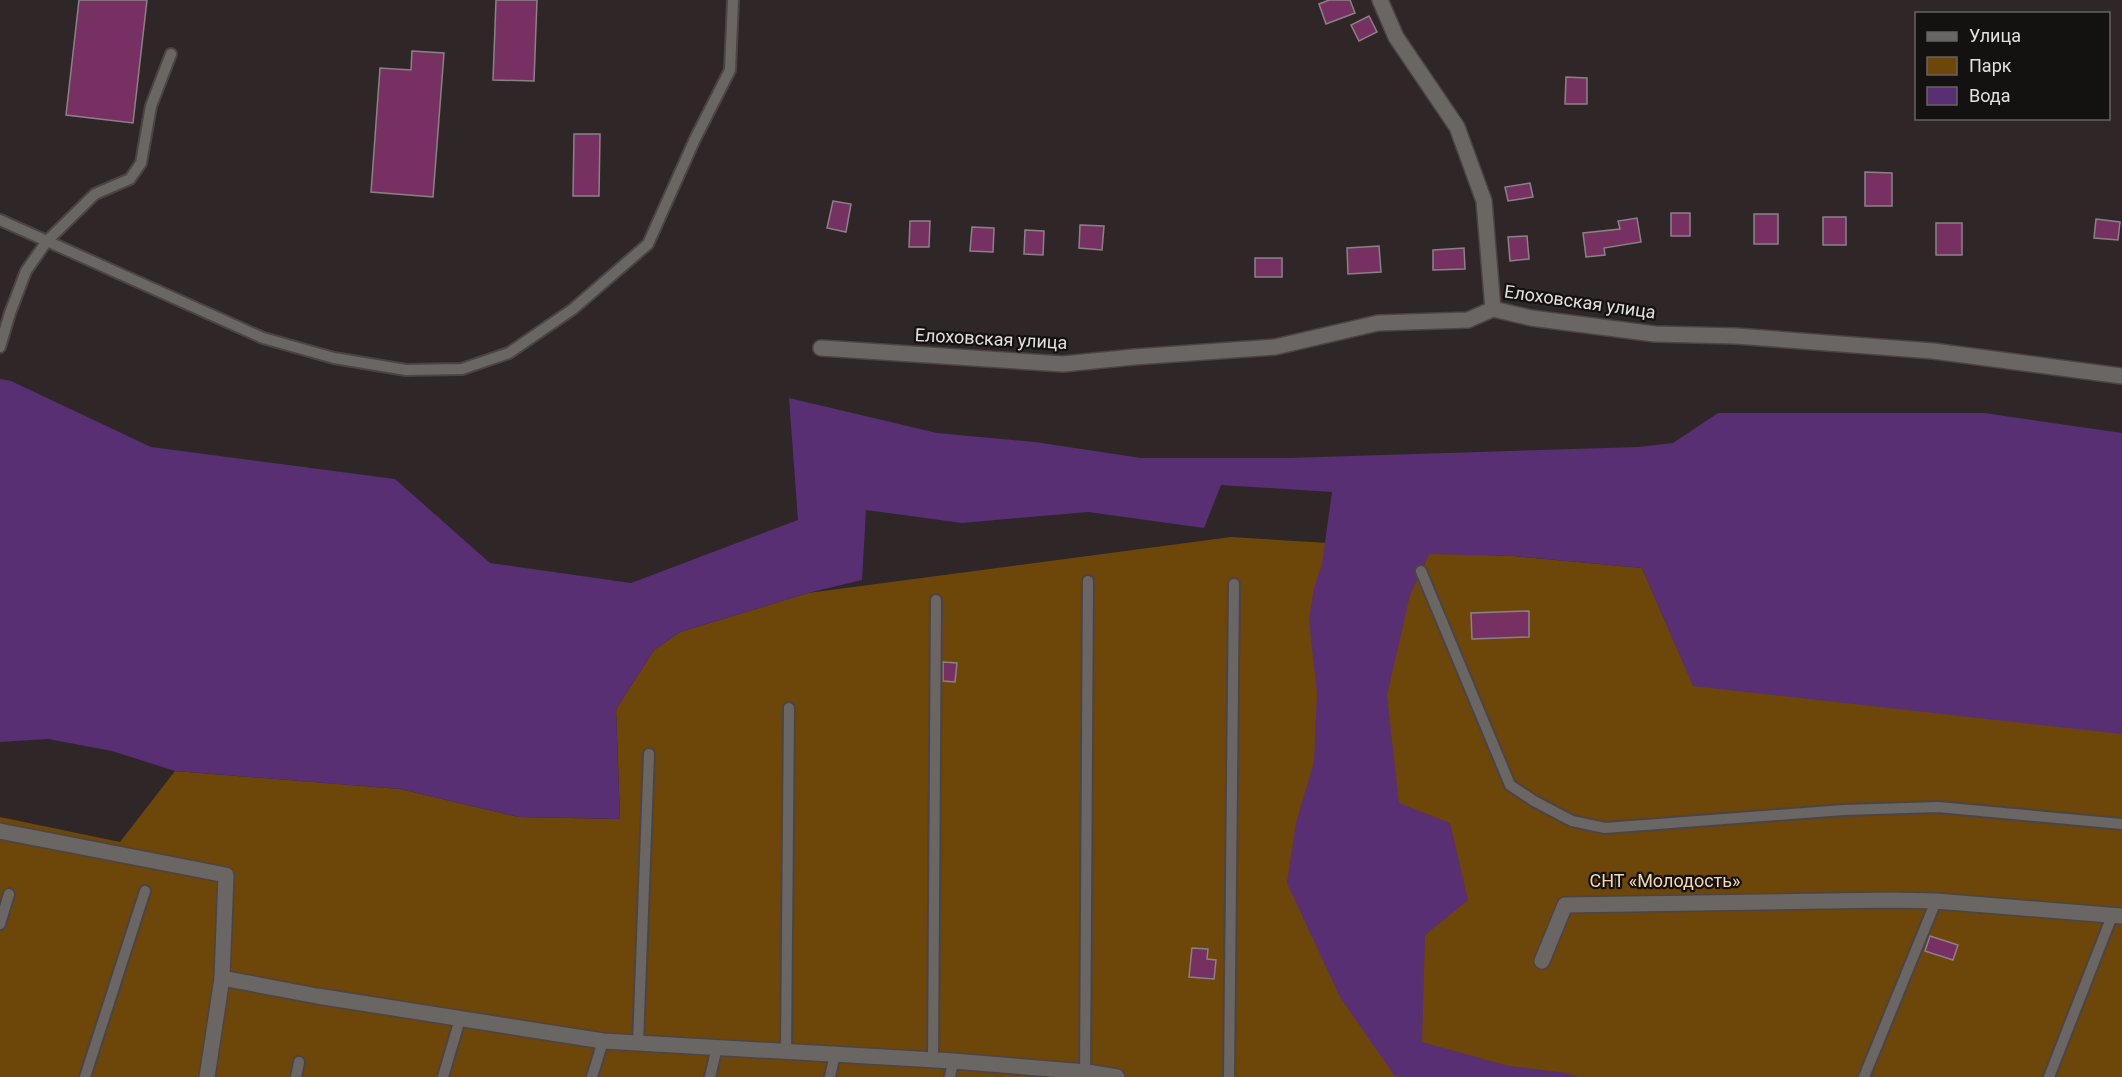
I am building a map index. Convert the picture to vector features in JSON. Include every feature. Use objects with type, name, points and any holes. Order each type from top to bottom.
[{"type":"street","points":[[1380,0],[1396,37],[1457,127],[1484,201],[1493,309]]},
{"type":"street","name":"Елоховская улица","points":[[821,348],[1063,364],[1275,347],[1378,323],[1468,320],[1493,309],[1531,318],[1654,334],[1737,336],[1933,351],[2122,376]]},
{"type":"street","points":[[0,831],[226,875],[222,978],[207,1077]]},
{"type":"street","points":[[1542,961],[1564,905],[1892,900],[1936,901],[2117,916]]},
{"type":"street","points":[[222,978],[317,996],[603,1041],[953,1061],[1117,1077]]},
{"type":"lane","points":[[0,220],[264,338],[334,358],[406,370],[462,369],[509,353],[573,309],[648,244],[695,139],[730,70],[733,0]]},
{"type":"lane","points":[[0,347],[26,271],[47,241],[95,194],[130,179],[141,163],[151,106],[171,54]]},
{"type":"lane","points":[[1421,571],[1510,785],[1572,821],[1605,828],[1844,810],[1938,807],[2122,824]]},
{"type":"lane","points":[[1086,1074],[1088,581]]},
{"type":"lane","points":[[1228,1077],[1234,584]]},
{"type":"lane","points":[[933,1060],[936,600]]},
{"type":"lane","points":[[786,1051],[789,708]]},
{"type":"lane","points":[[638,1043],[649,754]]},
{"type":"lane","points":[[85,1077],[145,891]]},
{"type":"lane","points":[[0,924],[9,894]]},
{"type":"lane","points":[[1864,1077],[1936,901]]},
{"type":"lane","points":[[2049,1077],[2117,916]]},
{"type":"lane","points":[[443,1077],[460,1019]]},
{"type":"lane","points":[[592,1077],[603,1041]]},
{"type":"lane","points":[[710,1077],[717,1047]]},
{"type":"lane","points":[[830,1077],[835,1054]]},
{"type":"lane","points":[[950,1077],[953,1061]]},
{"type":"lane","points":[[296,1077],[299,1062]]},
{"type":"green space","name":"СНТ «Молодость»","points":[[1231,537],[1345,544],[1422,569],[1429,553],[1514,556],[1642,568],[1680,655],[2122,702],[2122,1077],[0,1077],[0,817],[120,842],[175,771],[400,789],[519,817],[620,819],[616,709],[654,650],[680,632],[808,593]]},
{"type":"water","points":[[0,379],[11,381],[151,447],[395,479],[490,563],[631,583],[798,520],[789,398],[937,433],[1035,442],[1141,458],[1288,458],[1638,447],[1673,443],[1718,413],[1984,413],[2122,433],[2122,734],[1693,686],[1642,568],[1514,556],[1429,554],[1410,595],[1387,695],[1399,803],[1450,823],[1468,900],[1425,935],[1422,1042],[1509,1066],[1566,1073],[1579,1077],[1399,1077],[1394,1075],[1340,997],[1287,883],[1296,823],[1314,762],[1317,693],[1309,620],[1314,588],[1322,564],[1332,492],[1221,485],[1204,528],[1088,512],[962,523],[866,510],[862,580],[808,593],[680,632],[654,650],[616,709],[620,819],[519,817],[400,789],[175,771],[112,751],[48,739],[0,742]]},
{"type":"building","points":[[79,0],[147,0],[133,123],[66,115]]},
{"type":"building","points":[[496,0],[537,0],[534,81],[493,80]]},
{"type":"building","points":[[1329,0],[1350,0],[1355,13],[1326,24],[1319,4]]},
{"type":"building","points":[[1369,16],[1377,32],[1359,41],[1351,25]]},
{"type":"building","points":[[412,51],[444,53],[433,197],[371,192],[380,68],[411,70]]},
{"type":"building","points":[[1566,77],[1587,78],[1587,104],[1565,104]]},
{"type":"building","points":[[574,134],[600,134],[599,196],[573,196]]},
{"type":"building","points":[[1865,172],[1892,173],[1892,206],[1865,206]]},
{"type":"building","points":[[1530,183],[1533,197],[1508,201],[1505,187]]},
{"type":"building","points":[[833,201],[851,204],[846,232],[827,228]]},
{"type":"building","points":[[1671,213],[1690,213],[1690,236],[1671,236]]},
{"type":"building","points":[[1754,214],[1778,214],[1778,244],[1754,244]]},
{"type":"building","points":[[1823,217],[1846,217],[1846,245],[1823,245]]},
{"type":"building","points":[[1637,218],[1641,242],[1604,248],[1605,255],[1586,257],[1583,233],[1620,229],[1618,221]]},
{"type":"building","points":[[2096,219],[2120,222],[2118,240],[2094,238]]},
{"type":"building","points":[[910,221],[930,221],[929,247],[909,247]]},
{"type":"building","points":[[1936,223],[1962,223],[1962,255],[1936,255]]},
{"type":"building","points":[[1080,225],[1104,226],[1102,250],[1079,248]]},
{"type":"building","points":[[972,227],[994,228],[993,252],[970,251]]},
{"type":"building","points":[[1025,230],[1044,231],[1043,255],[1024,254]]},
{"type":"building","points":[[1527,236],[1529,259],[1510,261],[1508,237]]},
{"type":"building","points":[[1379,246],[1381,272],[1348,274],[1347,248]]},
{"type":"building","points":[[1464,248],[1465,269],[1433,270],[1433,250]]},
{"type":"building","points":[[1255,258],[1282,258],[1282,277],[1255,277]]},
{"type":"building","points":[[1529,611],[1529,637],[1472,639],[1471,613]]},
{"type":"building","points":[[943,662],[957,663],[955,682],[943,681]]},
{"type":"building","points":[[1930,936],[1958,945],[1953,960],[1925,951]]},
{"type":"building","points":[[1192,948],[1208,949],[1207,959],[1216,960],[1214,979],[1189,977]]}]
